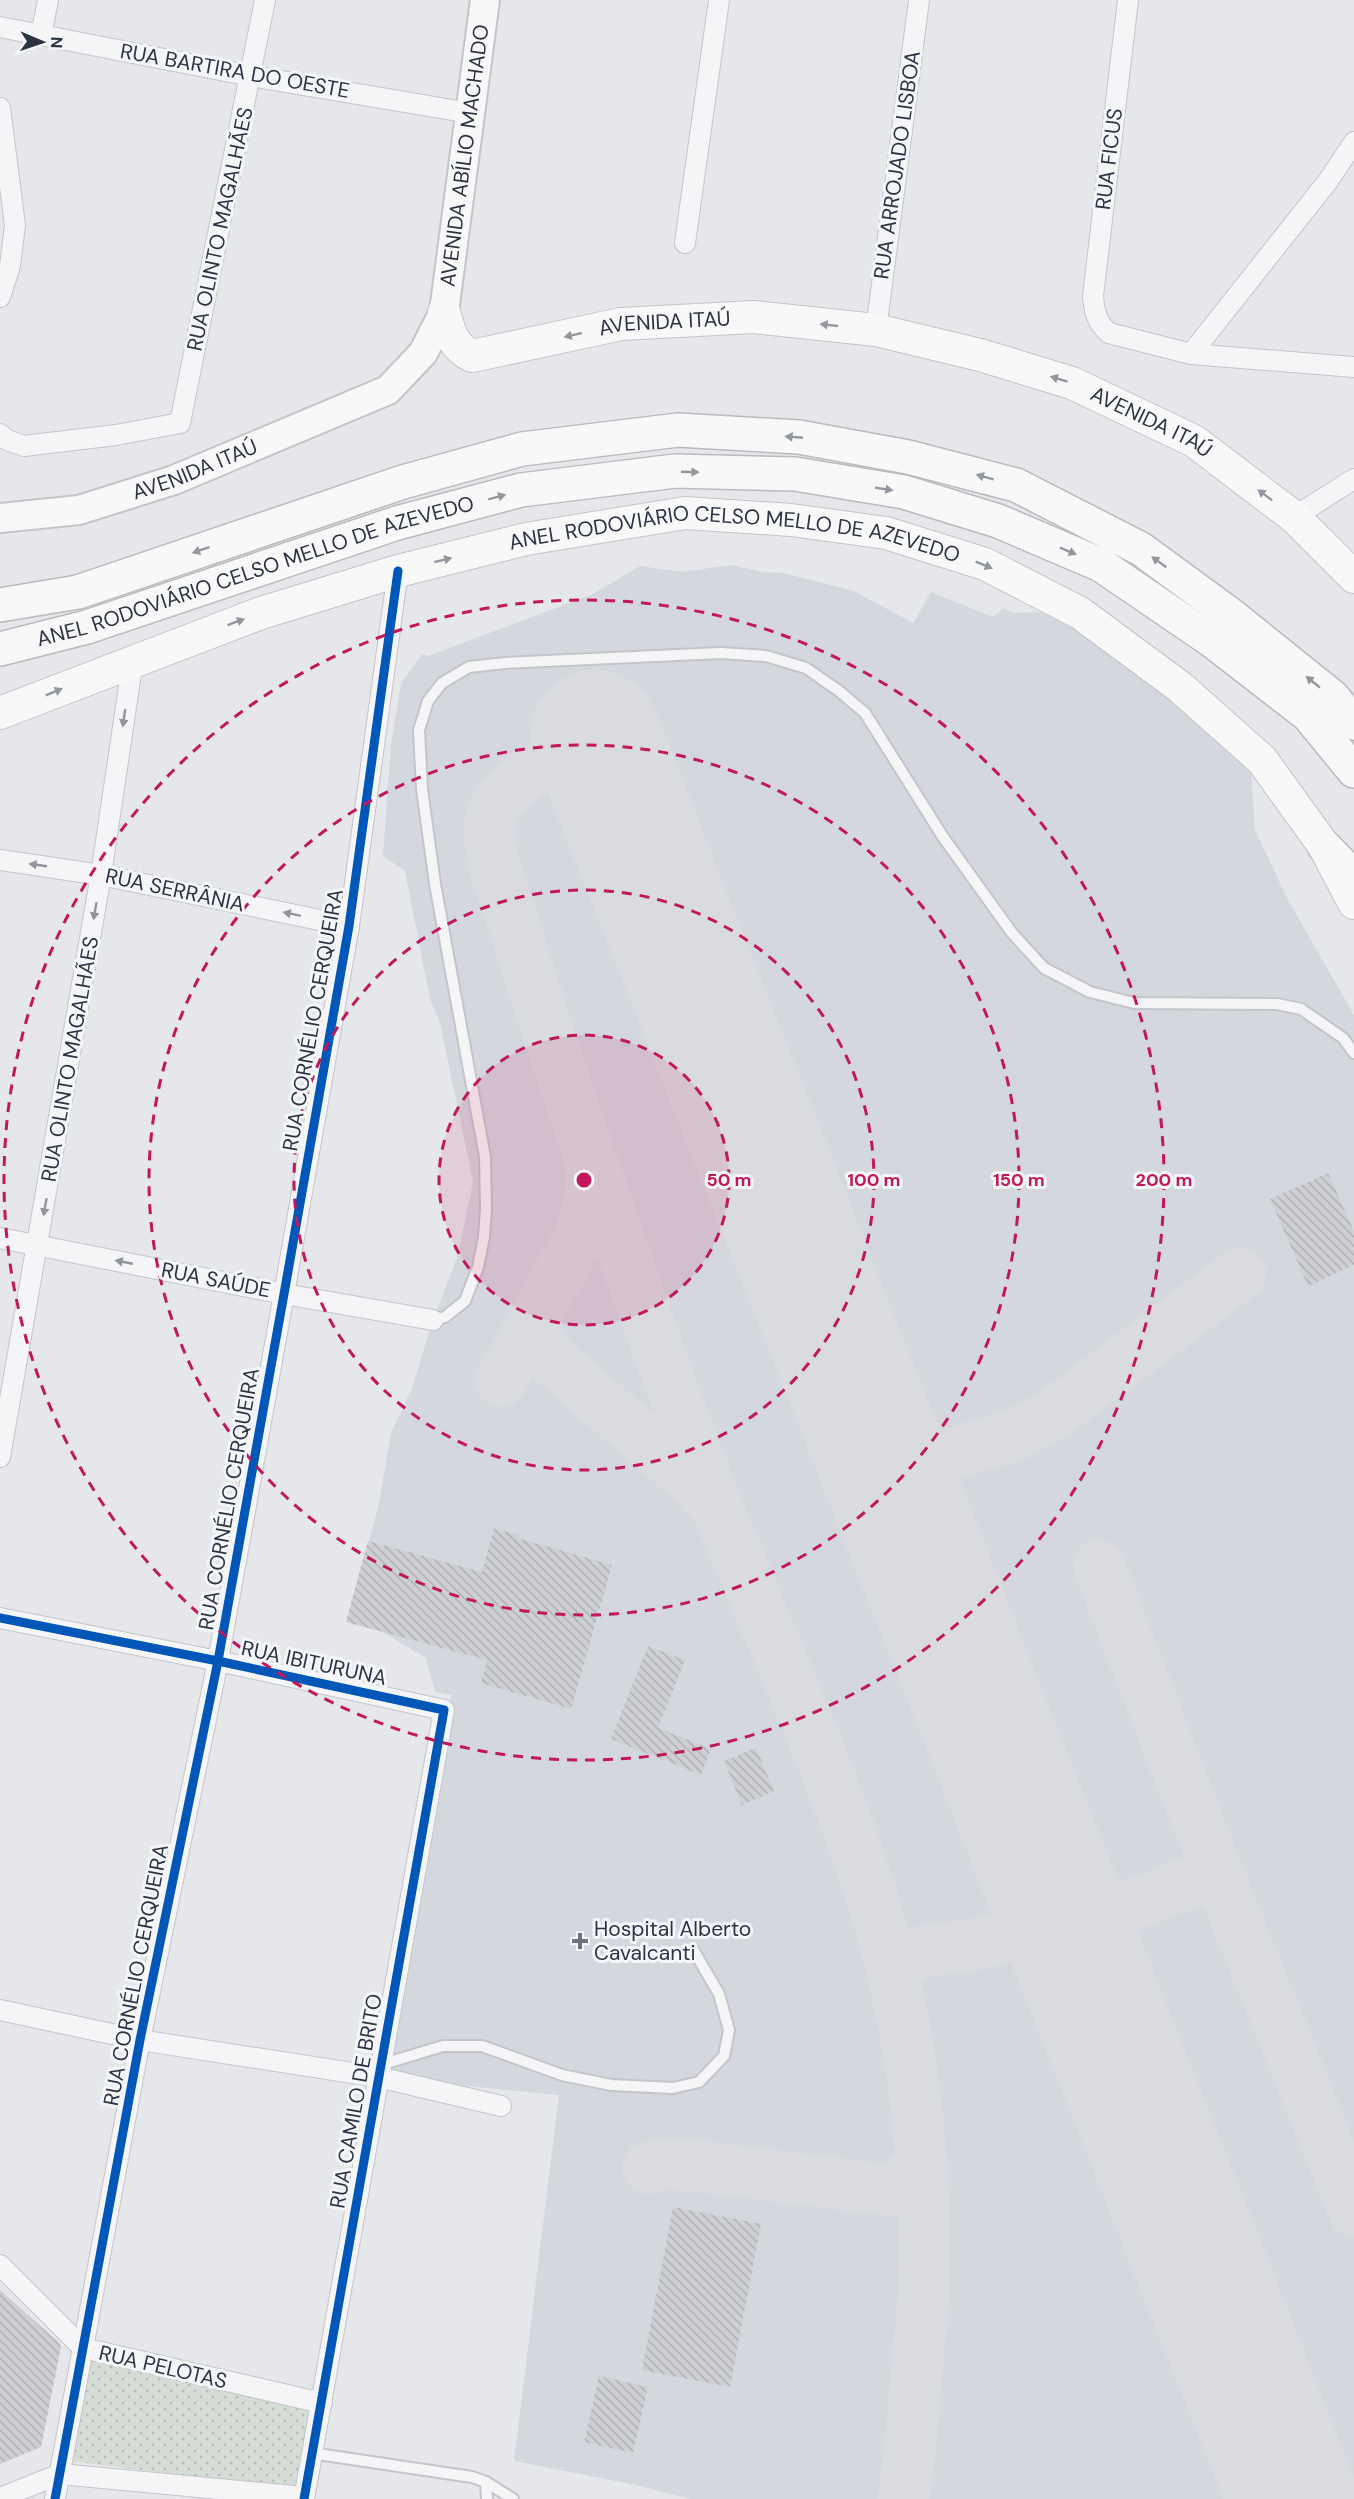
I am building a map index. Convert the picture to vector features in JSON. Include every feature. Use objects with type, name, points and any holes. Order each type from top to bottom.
[{"type":"highway","name":"ANEL RODOVIÁRIO CELSO MELLO DE AZEVEDO","points":[[0,605],[78,592],[403,482],[522,449],[678,430],[799,437],[908,457],[1016,485],[1141,549],[1231,615],[1333,697],[1354,723]]},
{"type":"highway","name":"ANEL RODOVIÁRIO CELSO MELLO DE AZEVEDO","points":[[0,649],[87,627],[397,523],[521,490],[675,471],[795,474],[904,492],[998,521],[1101,565],[1211,640],[1308,715],[1354,771]]},
{"type":"highway","points":[[1324,846],[1354,877]]},
{"type":"main road","name":"AVENIDA ABÍLIO MACHADO","points":[[444,312],[485,0]]},
{"type":"main road","name":"AVENIDA ITAÚ","points":[[444,312],[451,335],[459,350],[472,356],[621,324],[754,317],[876,330],[980,355],[1072,383],[1194,441],[1294,517],[1354,577]]},
{"type":"main road","name":"AVENIDA ITAÚ","points":[[0,518],[79,510],[174,480],[388,390],[423,353],[444,312]]},
{"type":"main road","name":"ANEL RODOVIÁRIO CELSO MELLO DE AZEVEDO","points":[[0,713],[133,660],[261,613],[398,571],[526,539],[685,513],[791,520],[885,533],[985,564],[1080,614],[1180,687],[1262,760],[1324,846],[1354,903]]},
{"type":"street","points":[[41,35],[48,0]]},
{"type":"street","name":"RUA OLINTO MAGALHÃES","points":[[0,434],[7,440],[24,446],[116,435],[180,423],[265,0]]},
{"type":"street","points":[[685,243],[719,0]]},
{"type":"street","name":"RUA ARROJADO LISBOA","points":[[876,330],[919,0]]},
{"type":"street","name":"RUA FICUS","points":[[1128,0],[1093,296],[1097,318],[1109,333],[1191,354]]},
{"type":"street","name":"RUA BARTIRA DO OESTE","points":[[0,27],[251,76],[470,113]]},
{"type":"street","points":[[0,108],[15,225],[10,266],[0,297]]},
{"type":"street","points":[[1191,354],[1328,181],[1354,142]]},
{"type":"street","points":[[1191,354],[1354,367]]},
{"type":"street","points":[[1294,517],[1354,479]]},
{"type":"street","name":"RUA CORNÉLIO CERQUEIRA","points":[[55,2499],[140,2040],[218,1661],[284,1294],[349,926],[398,571]]},
{"type":"street","name":"RUA OLINTO MAGALHÃES","points":[[0,1457],[101,875],[133,660]]},
{"type":"street","name":"RUA SERRÂNIA","points":[[0,860],[101,875],[349,926]]},
{"type":"street","name":"RUA SAÚDE","points":[[0,1238],[284,1294],[433,1320]]},
{"type":"street","name":"RUA IBITURUNA","points":[[0,1618],[218,1661],[444,1710]]},
{"type":"street","name":"RUA CAMILO DE BRITO","points":[[304,2498],[444,1710]]},
{"type":"street","points":[[0,2010],[140,2040],[379,2071],[501,2106]]},
{"type":"street","name":"RUA PELOTAS","points":[[0,2265],[83,2348],[322,2403]]},
{"type":"street","points":[[0,2499],[60,2474],[304,2498]]},
{"type":"lane","points":[[433,1320],[445,1317],[465,1301],[478,1267],[484,1237],[486,1209],[485,1157],[435,885],[422,789],[419,730],[428,701],[442,683],[469,668],[505,663],[721,653],[766,656],[806,668],[865,713],[943,837],[1012,933],[1044,968],[1090,992],[1134,1003],[1277,1004],[1301,1009],[1343,1038],[1354,1053]]},
{"type":"lane","points":[[379,2071],[443,2046],[482,2046],[562,2076],[611,2085],[674,2088],[699,2082],[724,2056],[729,2030],[719,1994],[694,1951]]},
{"type":"lane","points":[[311,2453],[472,2477],[486,2482],[513,2499]]},
{"type":"lane","points":[[486,2482],[487,2499]]},
{"type":"shaded area","points":[[731,565],[763,572],[783,573],[854,591],[913,623],[931,592],[993,617],[1004,608],[1014,613],[1043,612],[1112,650],[1179,705],[1251,771],[1255,830],[1288,900],[1354,1015],[1354,2499],[690,2499],[636,2485],[514,2461],[559,2095],[378,2077],[444,1710],[453,1695],[435,1692],[426,1658],[381,1631],[346,1622],[378,1508],[391,1433],[412,1388],[433,1320],[458,1255],[473,1181],[440,1023],[430,999],[405,871],[383,856],[391,744],[401,684],[422,654],[428,656],[593,594],[640,566],[682,572]]},
{"type":"shaded area","points":[[88,2356],[311,2410],[297,2490],[70,2461]]},
{"type":"building","points":[[1328,1173],[1354,1231],[1354,1265],[1308,1286],[1270,1199]]},
{"type":"building","points":[[494,1528],[518,1535],[517,1538],[612,1565],[571,1709],[481,1683],[487,1660],[346,1622],[368,1541],[482,1572]]},
{"type":"building","points":[[648,1646],[685,1660],[658,1728],[711,1749],[701,1775],[611,1739]]},
{"type":"building","points":[[756,1748],[774,1791],[742,1805],[724,1761]]},
{"type":"building","points":[[673,2207],[761,2224],[730,2387],[642,2370]]},
{"type":"building","points":[[0,2290],[61,2347],[41,2447],[0,2464]]},
{"type":"building","points":[[599,2376],[648,2387],[633,2453],[584,2442]]},
{"type":"taxiway","points":[[601,752],[550,764],[533,772],[503,795],[494,809],[490,824],[492,850],[498,876],[549,1034],[649,1326],[718,1508],[844,1816],[876,1912],[890,1963],[902,2016],[918,2122],[924,2229],[923,2303],[910,2450],[903,2499]]},
{"type":"taxiway","points":[[501,1381],[583,1230],[591,1192],[593,1167]]},
{"type":"taxiway","points":[[893,1488],[909,1466],[1015,1435],[1058,1411],[1240,1274]]},
{"type":"taxiway","points":[[536,1316],[536,1338],[545,1354],[685,1475],[707,1498]]},
{"type":"taxiway","points":[[1099,1566],[1213,1861],[1354,2211]]},
{"type":"taxiway","points":[[1078,1956],[1083,1934],[1091,1921],[1204,1877],[1216,1880],[1224,1886]]},
{"type":"taxiway","points":[[1053,1894],[1076,1916],[1091,1921]]},
{"type":"taxiway","points":[[892,1974],[901,1961],[911,1954],[1042,1933],[1063,1938],[1074,1947]]},
{"type":"taxiway","points":[[648,2168],[663,2164],[696,2166],[890,2190],[904,2181],[921,2159]]},
{"type":"runway","points":[[595,735],[1293,2499]]},
{"type":"cycle path","points":[[55,2499],[140,2040],[218,1661],[284,1294],[349,926],[398,571]]},
{"type":"cycle path","points":[[0,1618],[218,1661],[444,1710],[304,2499]]},
{"type":"place","name":"Hospital Alberto Cavalcanti","points":[[580,1941]]}]
